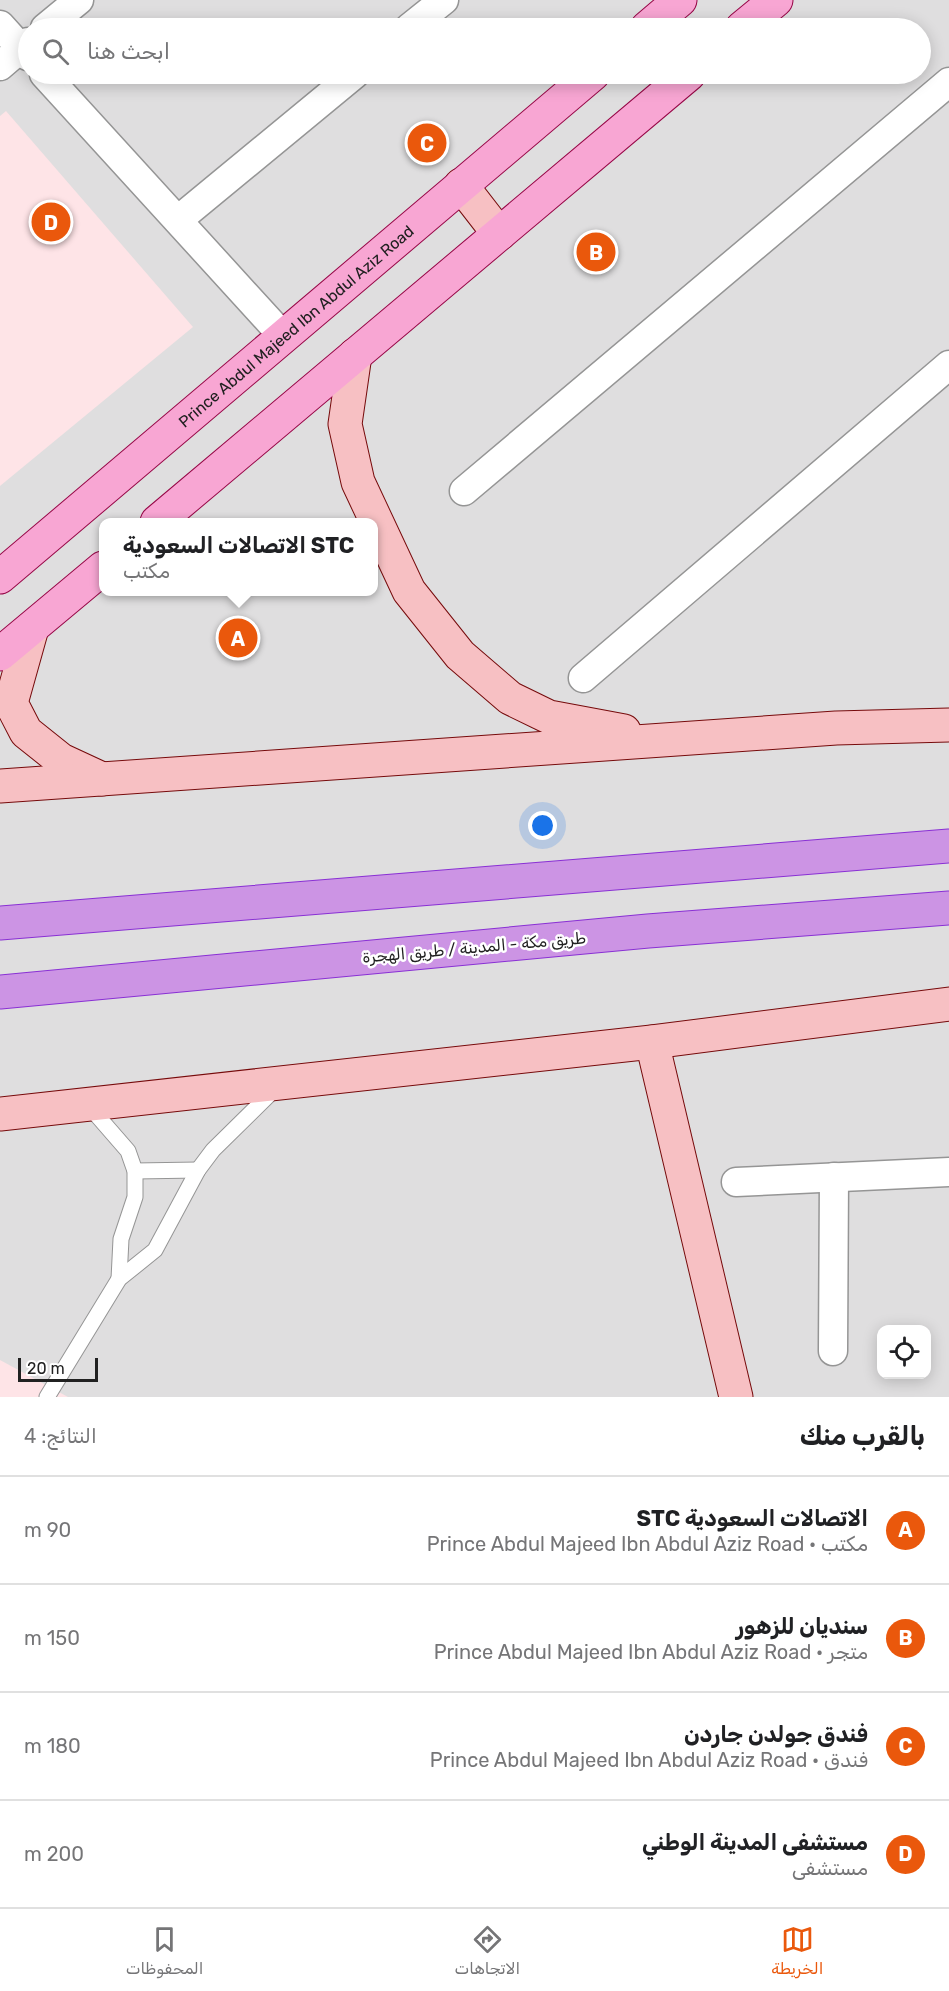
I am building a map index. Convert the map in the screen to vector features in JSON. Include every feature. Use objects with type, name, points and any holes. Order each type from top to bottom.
[{"type":"highway","points":[[0,923],[949,846]]},
{"type":"highway","name":"طريق مكة - المدينة / طريق الهجرة","points":[[0,992],[648,931],[949,908]]},
{"type":"main road","points":[[659,18],[681,0]]},
{"type":"main road","points":[[754,18],[776,0]]},
{"type":"main road","name":"Prince Abdul Majeed Ibn Abdul Aziz Road","points":[[0,577],[581,84]]},
{"type":"main road","points":[[162,518],[677,84]]},
{"type":"main road","points":[[461,186],[499,234]]},
{"type":"main road","points":[[355,355],[345,424],[358,482],[375,518]]},
{"type":"main road","points":[[378,525],[409,591],[460,655],[510,698],[549,717],[670,740]]},
{"type":"main road","points":[[0,654],[99,571]]},
{"type":"main road","points":[[32,628],[11,703],[26,732],[61,760],[104,780]]},
{"type":"main road","points":[[0,786],[836,728],[949,725]]},
{"type":"main road","points":[[0,796],[37,784]]},
{"type":"main road","points":[[0,1114],[652,1042],[949,1004]]},
{"type":"main road","points":[[652,1042],[735,1396]]},
{"type":"street","points":[[57,18],[79,0]]},
{"type":"street","points":[[422,18],[444,0]]},
{"type":"street","points":[[0,25],[18,50]]},
{"type":"street","points":[[464,491],[949,82]]},
{"type":"street","points":[[53,84],[283,336]]},
{"type":"street","points":[[178,220],[343,84]]},
{"type":"street","points":[[583,678],[949,365]]},
{"type":"street","points":[[736,1182],[949,1172]]},
{"type":"street","points":[[833,1352],[834,1177]]},
{"type":"lane","points":[[47,1397],[119,1279],[155,1250],[198,1170],[213,1150],[280,1083]]},
{"type":"lane","points":[[88,1104],[128,1151],[135,1171],[135,1197],[121,1239],[119,1279]]},
{"type":"lane","points":[[135,1171],[198,1170]]},
{"type":"shaded area","points":[[0,0],[949,0],[949,1397],[0,1397]]},
{"type":"shaded area","points":[[6,111],[193,327],[0,486],[0,116]]},
{"type":"shaded area","points":[[0,1360],[68,1397],[0,1397]]},
{"type":"place","name":"فندق جولدن جاردن","points":[[427,143]]},
{"type":"place","name":"مستشفى المدينة الوطني","points":[[51,222]]},
{"type":"place","name":"سنديان للزهور","points":[[596,252]]},
{"type":"place","name":"الاتصالات السعودية STC","points":[[238,638]]}]
